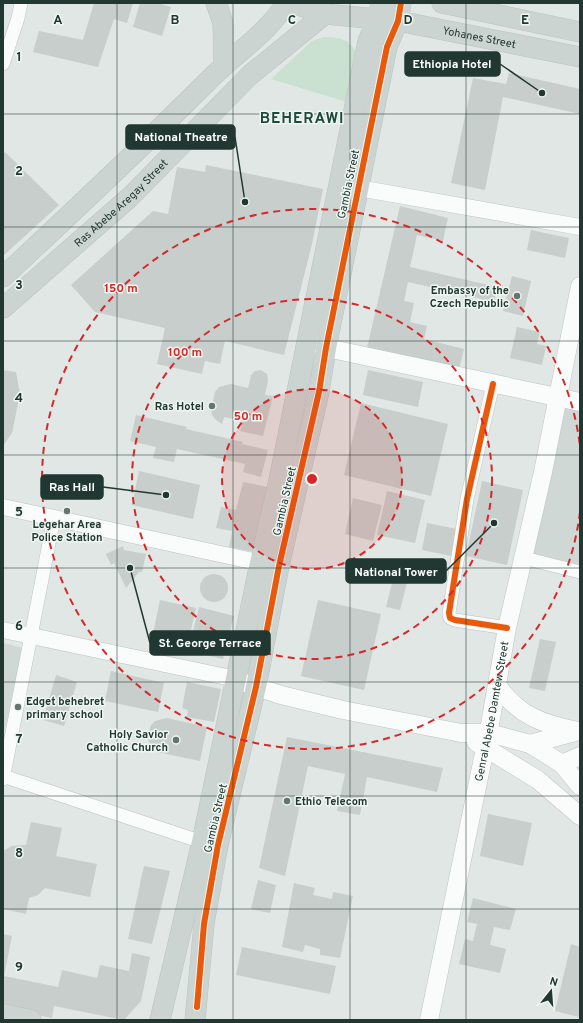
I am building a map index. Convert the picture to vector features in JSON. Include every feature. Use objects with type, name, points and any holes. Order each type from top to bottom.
[{"type":"main road","points":[[216,3],[222,23],[224,66]]},
{"type":"main road","points":[[3,277],[111,177],[224,66],[278,16],[286,3]]},
{"type":"main road","name":"Yohanes Street","points":[[292,3],[325,14],[380,10],[400,12],[580,57]]},
{"type":"main road","points":[[442,3],[580,32]]},
{"type":"main road","name":"Gambia Street","points":[[199,1016],[204,924],[218,846],[256,687],[279,566],[319,392],[349,186],[368,41],[380,10]]},
{"type":"main road","name":"Gambia Street","points":[[162,1011],[202,842],[260,563],[279,480],[306,344],[387,47],[400,12]]},
{"type":"main road","name":"Ras Abebe Aregay Street","points":[[3,308],[130,197],[250,75],[325,14]]},
{"type":"main road","points":[[111,177],[130,197]]},
{"type":"main road","name":"Genral Abebe Damtew Street","points":[[429,1020],[487,740],[507,628],[524,558],[580,286]]},
{"type":"main road","points":[[306,344],[580,402]]},
{"type":"main road","points":[[236,679],[256,687],[343,710],[461,733],[487,740],[530,744],[579,731]]},
{"type":"main road","points":[[497,685],[507,699],[523,713],[555,727],[579,731]]},
{"type":"main road","points":[[487,740],[538,780],[580,816]]},
{"type":"main road","points":[[530,744],[562,764],[580,786]]},
{"type":"main road","points":[[562,764],[580,756]]},
{"type":"main road","points":[[145,1020],[162,1011]]},
{"type":"main road","points":[[3,1014],[31,1020]]},
{"type":"street","points":[[3,64],[18,18],[21,3]]},
{"type":"street","points":[[349,186],[580,227]]},
{"type":"street","points":[[493,384],[467,499],[449,613],[450,618],[455,620],[507,628]]},
{"type":"street","points":[[3,507],[279,566]]},
{"type":"street","points":[[54,518],[3,777],[202,842]]},
{"type":"street","points":[[524,558],[580,572]]},
{"type":"street","points":[[3,630],[236,679]]},
{"type":"shaded area","points":[[559,397],[580,402],[580,572],[524,558]]},
{"type":"shaded area","points":[[3,643],[23,648],[3,737]]},
{"type":"green space","points":[[324,37],[336,38],[348,42],[358,54],[350,103],[271,79],[312,41]]},
{"type":"building","points":[[94,3],[133,3],[127,23],[114,19],[98,67],[33,52],[39,31],[83,40]]},
{"type":"building","points":[[140,3],[157,3],[171,7],[162,36],[133,27]]},
{"type":"building","points":[[509,73],[580,89],[580,114],[503,97],[485,190],[451,183],[473,78],[506,84]]},
{"type":"building","points":[[5,152],[59,205],[3,256],[3,154]]},
{"type":"building","points":[[206,165],[323,189],[312,244],[284,355],[225,341],[220,364],[205,361],[202,374],[157,364],[165,328],[95,312],[71,285],[153,211],[168,214],[177,167],[205,172]]},
{"type":"building","points":[[400,206],[448,218],[443,241],[417,235],[410,267],[497,287],[494,302],[408,282],[404,301],[414,303],[410,322],[427,326],[424,339],[464,349],[459,370],[367,348]]},
{"type":"building","points":[[531,230],[569,238],[565,258],[527,250]]},
{"type":"building","name":"Embassy of the Czech Republic","points":[[512,276],[531,281],[523,316],[503,311]]},
{"type":"building","points":[[517,327],[540,332],[537,344],[546,346],[542,365],[510,358]]},
{"type":"building","points":[[3,370],[16,372],[20,394],[12,433],[3,446]]},
{"type":"building","points":[[261,370],[267,374],[268,380],[265,395],[273,396],[263,436],[240,431],[243,421],[224,417],[222,424],[216,420],[212,415],[211,409],[215,392],[219,387],[231,384],[248,388],[251,375],[255,371]]},
{"type":"building","points":[[368,370],[423,382],[418,407],[363,395]]},
{"type":"building","points":[[361,403],[448,424],[431,496],[344,475]]},
{"type":"building","points":[[136,415],[187,427],[186,429],[243,442],[242,444],[268,450],[261,477],[243,472],[245,464],[177,449],[174,462],[153,458],[156,447],[130,441]]},
{"type":"building","points":[[139,471],[200,485],[193,519],[132,505]]},
{"type":"building","points":[[482,481],[523,490],[507,565],[466,556]]},
{"type":"building","points":[[243,482],[268,487],[254,552],[229,547],[232,531],[216,528],[221,507],[236,510]]},
{"type":"building","points":[[387,491],[425,500],[415,543],[377,535]]},
{"type":"building","points":[[353,498],[382,505],[373,541],[345,534]]},
{"type":"building","points":[[427,523],[457,529],[451,556],[422,550]]},
{"type":"building","points":[[123,546],[124,550],[146,554],[142,572],[139,572],[126,588],[114,563],[111,565],[106,554]]},
{"type":"building","points":[[395,571],[409,575],[400,610],[386,607]]},
{"type":"building","points":[[214,574],[224,578],[228,588],[224,598],[214,602],[204,598],[200,588],[204,578]]},
{"type":"building","points":[[160,600],[196,608],[186,651],[151,643]]},
{"type":"building","points":[[318,600],[381,614],[364,690],[301,676]]},
{"type":"building","points":[[199,607],[234,616],[223,659],[188,651]]},
{"type":"building","points":[[540,639],[556,642],[545,691],[529,688]]},
{"type":"building","points":[[111,671],[164,683],[158,712],[105,701]]},
{"type":"building","points":[[56,675],[77,682],[64,726],[43,720]]},
{"type":"building","points":[[187,682],[221,689],[214,722],[187,717],[188,710],[182,708]]},
{"type":"building","name":"Holy Savior Catholic Church","points":[[167,718],[207,727],[200,761],[157,752],[151,747],[147,737],[151,725],[155,721]]},
{"type":"building","name":"Ethio Telecom","points":[[287,737],[443,768],[437,792],[367,777],[360,815],[337,811],[345,774],[308,766],[285,876],[259,868]]},
{"type":"building","points":[[488,814],[532,823],[523,866],[480,856]]},
{"type":"building","points":[[31,822],[62,828],[56,856],[97,864],[90,897],[45,888],[38,895],[29,898],[26,914],[3,909],[3,851],[12,846],[26,845]]},
{"type":"building","points":[[144,866],[170,871],[152,944],[128,939]]},
{"type":"building","points":[[258,880],[276,885],[270,913],[251,909]]},
{"type":"building","points":[[294,883],[315,888],[313,895],[332,899],[333,892],[353,896],[340,958],[320,955],[320,949],[305,945],[303,952],[282,947]]},
{"type":"building","points":[[473,898],[516,909],[510,930],[494,927],[490,945],[506,949],[500,973],[459,964],[465,939],[473,941],[477,924],[467,922]]},
{"type":"building","points":[[3,934],[12,936],[4,976],[58,987],[62,970],[97,978],[100,965],[129,971],[132,953],[150,957],[141,1001],[124,1020],[54,1006],[52,1018],[3,1008]]},
{"type":"building","points":[[571,944],[580,947],[579,1017],[555,1011]]},
{"type":"building","points":[[242,947],[336,966],[330,994],[236,975]]},
{"type":"cycle path","points":[[197,1007],[204,924],[218,845],[256,687],[279,566],[319,392],[326,348],[387,47],[398,21],[401,3]]},
{"type":"cycle path","points":[[493,384],[467,499],[449,613],[450,618],[455,620],[507,628]]},
{"type":"place","name":"Ethiopia Hotel","points":[[542,93]]},
{"type":"place","name":"National Theatre","points":[[245,202]]},
{"type":"place","name":"Embassy of the Czech Republic","points":[[517,296]]},
{"type":"place","name":"Ras Hotel","points":[[212,406]]},
{"type":"place","name":"Ras Hall","points":[[166,495]]},
{"type":"place","name":"Legehar Area Police Station","points":[[67,511]]},
{"type":"place","name":"National Tower","points":[[494,523]]},
{"type":"place","name":"St. George Terrace","points":[[130,568]]},
{"type":"place","name":"Edget behebret primary school","points":[[18,707]]},
{"type":"place","name":"Holy Savior Catholic Church","points":[[176,740]]},
{"type":"place","name":"Ethio Telecom","points":[[287,801]]},
{"type":"district","name":"BEHERAWI","points":[[302,118]]}]
